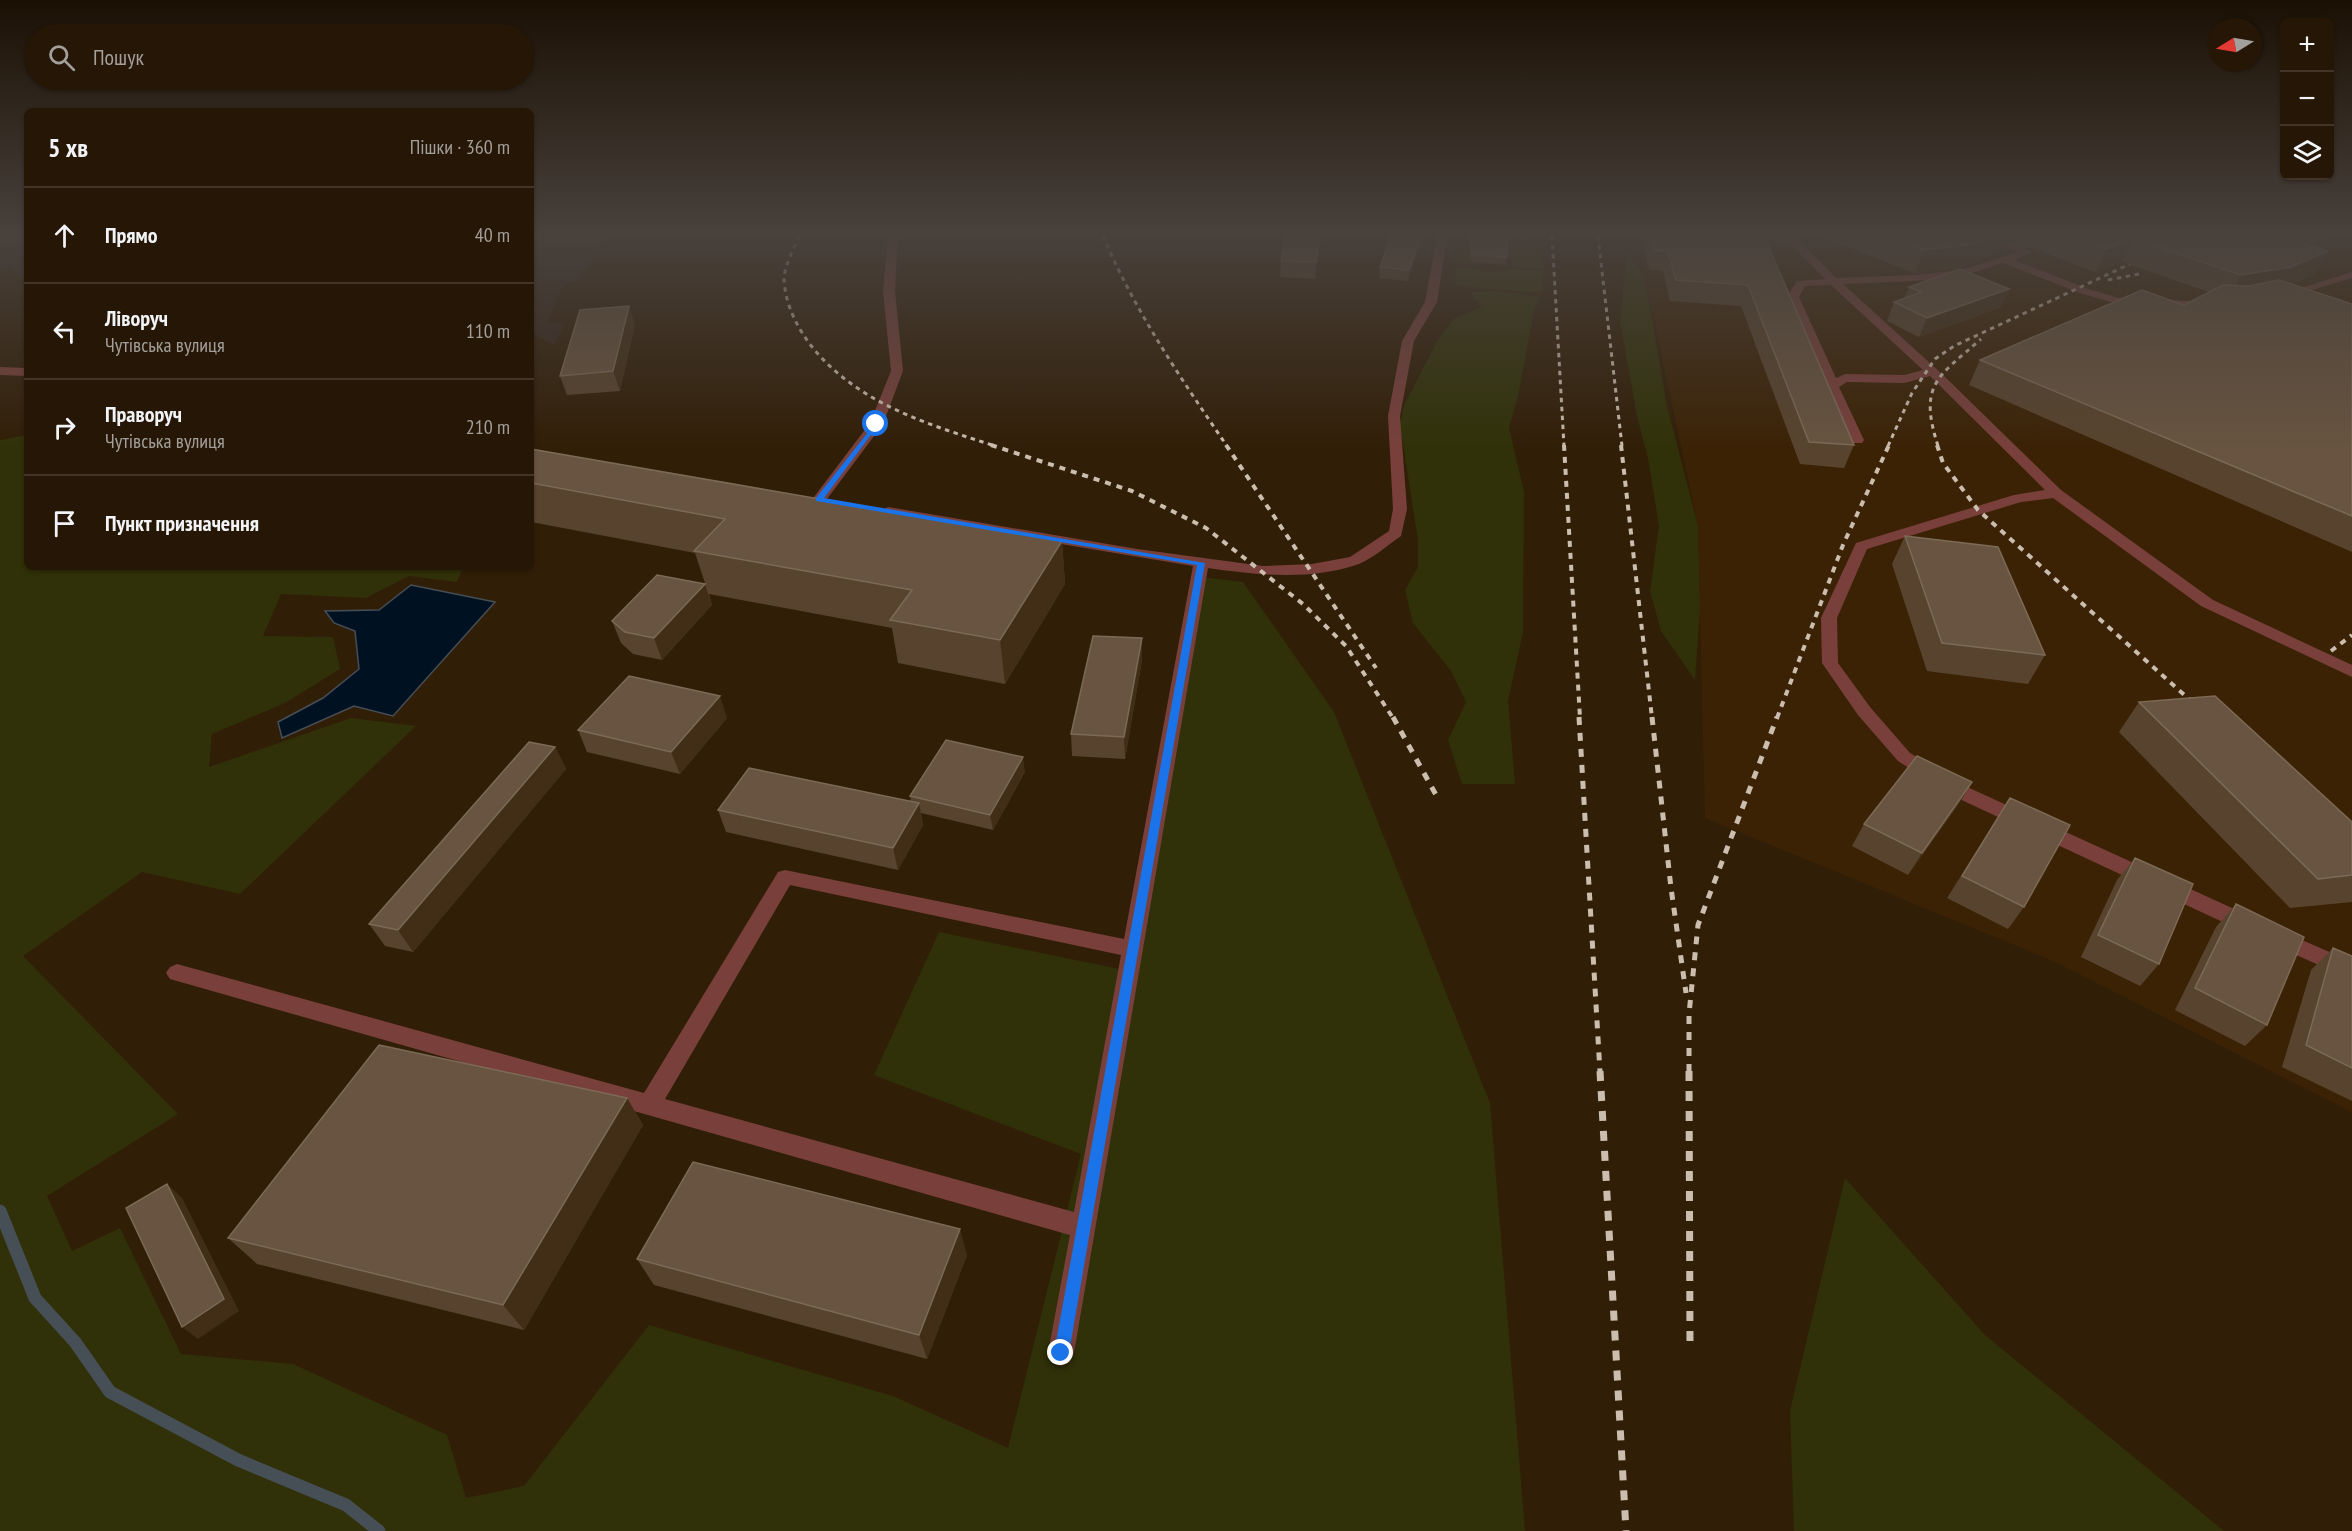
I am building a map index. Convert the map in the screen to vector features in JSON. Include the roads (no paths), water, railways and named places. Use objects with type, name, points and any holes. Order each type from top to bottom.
[{"type":"street","points":[[819,500],[876,424],[897,371],[891,307]]},
{"type":"street","points":[[878,510],[1201,563],[1263,571],[1330,566],[1355,560],[1396,533],[1400,509],[1394,417],[1408,341],[1428,307]]},
{"type":"street","points":[[1798,307],[1857,440]]},
{"type":"street","points":[[1861,307],[2056,493],[2207,603],[2352,672]]},
{"type":"street","points":[[0,371],[24,372]]},
{"type":"street","points":[[1833,385],[1845,378],[1904,379],[1931,372]]},
{"type":"street","points":[[2056,493],[2019,498],[1862,546],[1829,618],[1830,663],[1864,711],[1904,757],[1959,791],[2352,972]]},
{"type":"street","points":[[1061,1353],[1201,563]]},
{"type":"street","points":[[649,1105],[785,877],[1133,949]]},
{"type":"street","points":[[177,973],[1084,1227]]},
{"type":"water","points":[[411,585],[495,602],[393,716],[354,706],[282,738],[278,722],[323,698],[359,669],[355,631],[334,623],[325,611],[379,610]]},
{"type":"waterway","points":[[0,1211],[35,1298],[75,1342],[110,1392],[238,1460],[346,1505],[379,1531]]},
{"type":"railway","points":[[790,307],[809,343],[827,364],[870,396],[918,420],[995,446]]},
{"type":"railway","points":[[1138,307],[1176,370],[1227,446]]},
{"type":"railway","points":[[1556,307],[1564,446]]},
{"type":"railway","points":[[1606,307],[1622,446]]},
{"type":"railway","points":[[1888,446],[1912,393],[1935,359],[1954,346],[2037,307]]},
{"type":"railway","points":[[1938,446],[1932,425],[1931,395],[1943,373],[1981,339]]},
{"type":"railway","points":[[991,445],[1132,491],[1206,528],[1303,604],[1346,646],[1393,718]]},
{"type":"railway","points":[[1226,445],[1376,668]]},
{"type":"railway","points":[[1564,445],[1580,718]]},
{"type":"railway","points":[[1621,445],[1652,718]]},
{"type":"railway","points":[[1777,718],[1843,545],[1889,445]]},
{"type":"railway","points":[[1937,445],[1943,463],[1978,510],[2200,709]]},
{"type":"railway","points":[[2331,651],[2352,635]]},
{"type":"railway","points":[[1393,717],[1436,795]]},
{"type":"railway","points":[[1579,717],[1600,1072]]},
{"type":"railway","points":[[1652,717],[1671,888],[1686,993]]},
{"type":"railway","points":[[1689,1071],[1689,1014],[1698,925],[1777,717]]},
{"type":"railway","points":[[1600,1071],[1626,1531]]},
{"type":"railway","points":[[1689,1071],[1690,1345]]}]
